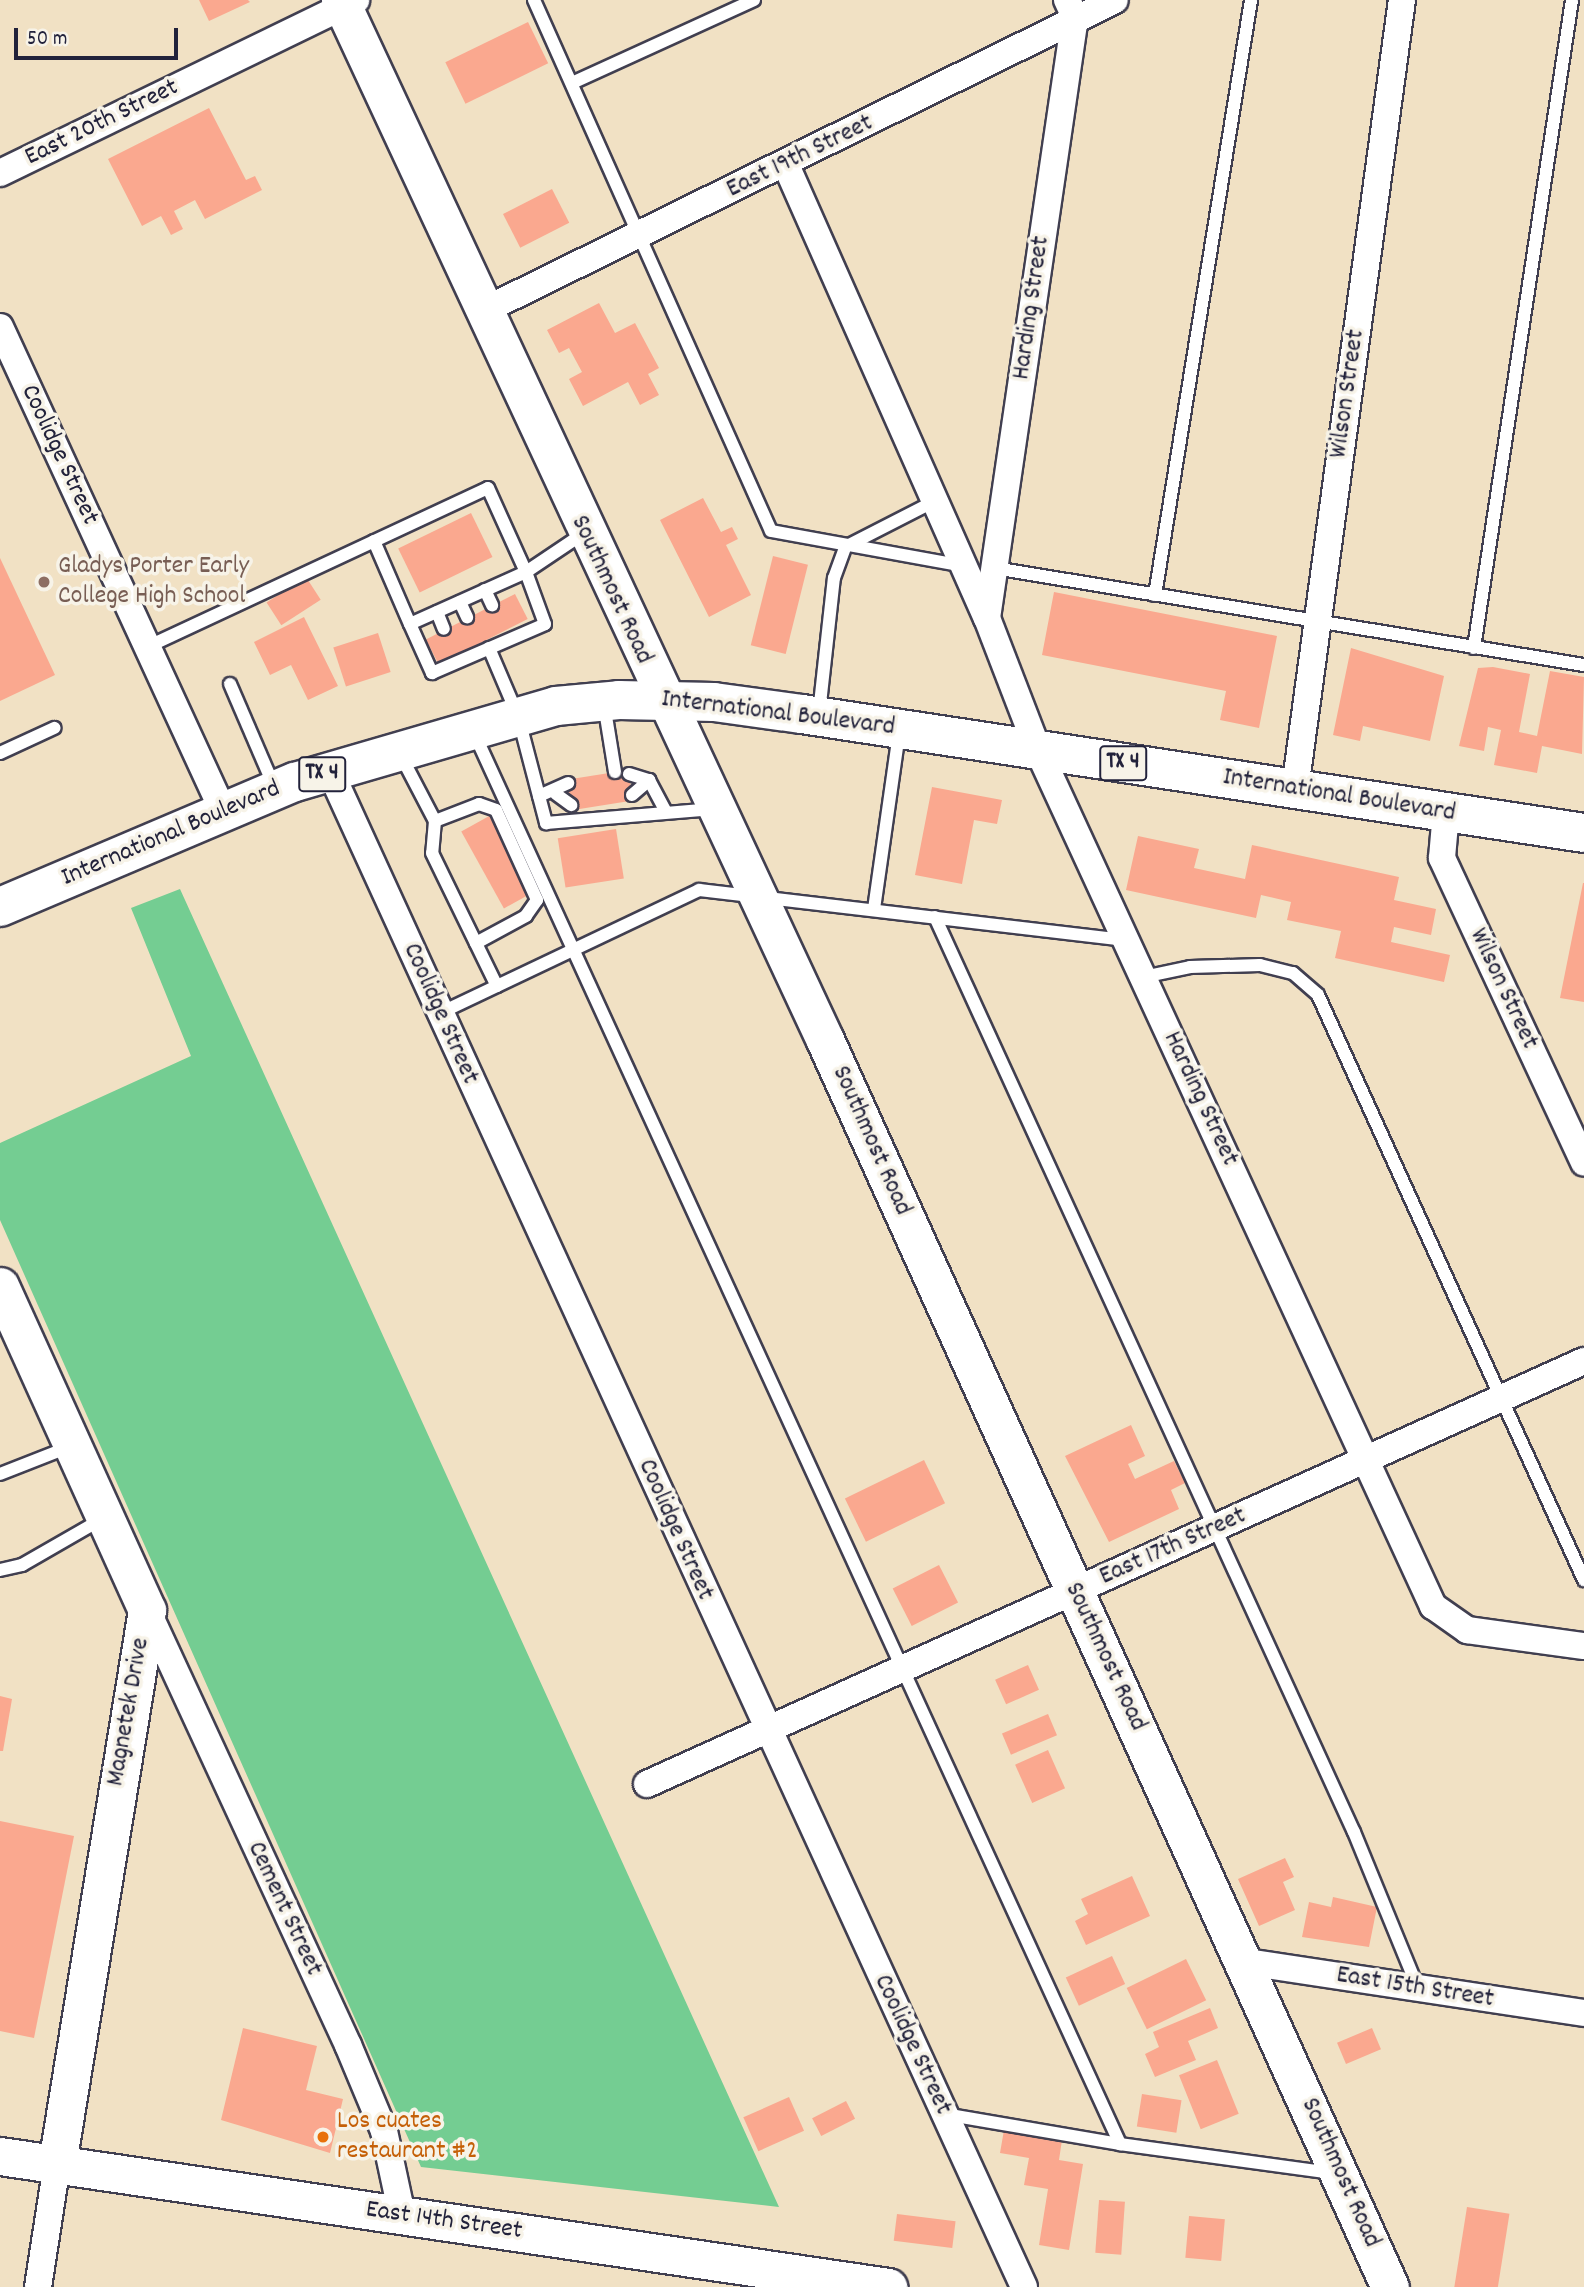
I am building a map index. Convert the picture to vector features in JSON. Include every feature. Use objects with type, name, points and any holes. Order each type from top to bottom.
[{"type":"main road","name":"International Boulevard","points":[[0,907],[223,811],[330,771],[518,716],[603,701],[661,699],[818,716],[1584,833]]},
{"type":"street","name":"East 19th Street","points":[[483,310],[786,165],[1071,9],[1115,0]]},
{"type":"street","name":"Wilson Street","points":[[1295,789],[1402,0]]},
{"type":"street","name":"East 20th Street","points":[[0,173],[346,2]]},
{"type":"street","name":"Southmost Road","points":[[346,2],[584,533],[755,894],[1247,1962],[1391,2287]]},
{"type":"street","name":"Harding Street","points":[[987,618],[1071,9]]},
{"type":"street","name":"Harding Street","points":[[786,165],[987,618],[1038,750],[1433,1606],[1467,1630],[1584,1646]]},
{"type":"street","name":"Coolidge Street","points":[[0,327],[223,811]]},
{"type":"street","name":"Coolidge Street","points":[[330,771],[765,1728],[1024,2287]]},
{"type":"street","name":"Wilson Street","points":[[1446,812],[1442,858],[1584,1162]]},
{"type":"street","name":"Magnetek Drive","points":[[1,1290],[147,1610],[57,2164]]},
{"type":"street","name":"East 17th Street","points":[[647,1784],[765,1728],[1075,1592],[1584,1361]]},
{"type":"street","name":"Cement Street","points":[[147,1610],[348,2045],[383,2131],[402,2215]]},
{"type":"street","name":"East 15th Street","points":[[1247,1962],[1584,2013]]},
{"type":"street","name":"East 14th Street","points":[[0,2156],[888,2287]]},
{"type":"street","points":[[38,2287],[57,2164]]},
{"type":"lane","points":[[534,0],[642,233],[771,531],[845,547],[964,566]]},
{"type":"lane","points":[[572,83],[754,0]]},
{"type":"lane","points":[[1154,595],[1251,0]]},
{"type":"lane","points":[[1474,648],[1572,0]]},
{"type":"lane","points":[[147,647],[374,541],[488,488],[526,572],[545,624],[507,635],[432,673],[374,541]]},
{"type":"lane","points":[[818,716],[834,578],[845,547],[935,501]]},
{"type":"lane","points":[[410,624],[526,572],[584,533]]},
{"type":"lane","points":[[994,568],[1317,624],[1584,665]]},
{"type":"lane","points":[[485,590],[492,605]]},
{"type":"lane","points":[[460,602],[467,617]]},
{"type":"lane","points":[[437,612],[444,629]]},
{"type":"lane","points":[[484,647],[518,716],[546,823],[714,809]]},
{"type":"lane","points":[[230,684],[276,790]]},
{"type":"lane","points":[[603,701],[622,773],[649,780],[666,812]]},
{"type":"lane","points":[[0,753],[54,729]]},
{"type":"lane","points":[[472,729],[537,900],[526,916],[476,943]]},
{"type":"lane","points":[[874,909],[900,729]]},
{"type":"lane","points":[[398,750],[435,821],[432,853],[497,986]]},
{"type":"lane","points":[[632,795],[649,780]]},
{"type":"lane","points":[[539,796],[556,794],[568,783]]},
{"type":"lane","points":[[556,794],[571,805]]},
{"type":"lane","points":[[435,821],[479,804],[502,808]]},
{"type":"lane","points":[[502,808],[574,949],[1120,2144]]},
{"type":"lane","points":[[440,1013],[699,890],[755,894],[1126,940]]},
{"type":"lane","points":[[935,917],[1212,1530],[1354,1832],[1418,1988]]},
{"type":"lane","points":[[1143,977],[1191,967],[1260,965],[1293,972],[1318,995],[1584,1580]]},
{"type":"lane","points":[[0,1474],[72,1446]]},
{"type":"lane","points":[[0,1570],[22,1565],[105,1517]]},
{"type":"lane","points":[[944,2114],[1120,2144],[1342,2175]]},
{"type":"green space","points":[[180,889],[779,2207],[421,2167],[0,1220],[0,1143],[191,1056],[131,908]]},
{"type":"building","points":[[199,0],[248,0],[250,2],[209,21]]},
{"type":"building","points":[[528,22],[548,63],[465,104],[445,62]]},
{"type":"building","points":[[209,108],[246,180],[255,176],[262,190],[205,219],[195,200],[174,211],[183,229],[171,235],[161,216],[142,226],[108,159]]},
{"type":"building","points":[[552,189],[569,223],[520,248],[503,214]]},
{"type":"building","points":[[599,303],[615,333],[635,323],[659,368],[648,374],[659,395],[640,405],[628,382],[583,406],[569,379],[582,372],[569,348],[559,353],[547,330]]},
{"type":"building","points":[[703,498],[721,532],[732,527],[738,539],[726,545],[751,595],[709,617],[660,520]]},
{"type":"building","points":[[471,513],[492,557],[420,593],[398,549]]},
{"type":"building","points":[[773,556],[808,565],[786,654],[751,645]]},
{"type":"building","points":[[0,558],[55,675],[0,701]]},
{"type":"building","points":[[306,577],[321,600],[281,625],[267,603]]},
{"type":"building","points":[[1054,592],[1277,636],[1259,728],[1220,720],[1226,691],[1042,655]]},
{"type":"building","points":[[515,594],[528,619],[439,664],[426,639]]},
{"type":"building","points":[[304,617],[338,686],[308,700],[291,665],[270,675],[254,642]]},
{"type":"building","points":[[378,633],[391,672],[346,687],[333,648]]},
{"type":"building","points":[[1351,648],[1444,676],[1430,741],[1363,726],[1360,741],[1333,735]]},
{"type":"building","points":[[1493,667],[1530,674],[1519,732],[1537,736],[1550,671],[1584,677],[1582,754],[1542,746],[1537,773],[1494,765],[1501,730],[1488,727],[1484,751],[1459,746],[1478,668]]},
{"type":"building","points":[[628,770],[633,801],[572,810],[567,780]]},
{"type":"building","points":[[932,787],[1002,800],[997,824],[974,820],[962,884],[915,875]]},
{"type":"building","points":[[491,815],[534,892],[504,908],[461,831]]},
{"type":"building","points":[[616,829],[624,878],[566,888],[558,838]]},
{"type":"building","points":[[1138,836],[1199,849],[1194,868],[1245,879],[1252,845],[1399,877],[1394,900],[1436,909],[1431,935],[1394,927],[1391,942],[1450,955],[1444,982],[1335,958],[1341,931],[1287,920],[1291,902],[1261,895],[1256,918],[1126,890]]},
{"type":"building","points":[[1584,883],[1584,1002],[1560,998]]},
{"type":"building","points":[[1131,1425],[1145,1456],[1128,1464],[1135,1479],[1174,1461],[1185,1483],[1171,1490],[1179,1509],[1109,1542],[1065,1456]]},
{"type":"building","points":[[924,1460],[945,1503],[866,1542],[845,1499]]},
{"type":"building","points":[[939,1565],[958,1602],[912,1626],[893,1589]]},
{"type":"building","points":[[1028,1665],[1039,1690],[1006,1704],[995,1680]]},
{"type":"building","points":[[0,1696],[12,1699],[3,1751],[0,1751]]},
{"type":"building","points":[[1048,1714],[1057,1735],[1011,1755],[1002,1734]]},
{"type":"building","points":[[1048,1750],[1065,1788],[1032,1803],[1015,1765]]},
{"type":"building","points":[[0,1821],[74,1836],[34,2038],[0,2031]]},
{"type":"building","points":[[1285,1858],[1294,1877],[1283,1882],[1295,1910],[1259,1926],[1238,1879]]},
{"type":"building","points":[[1132,1876],[1150,1916],[1086,1945],[1075,1921],[1088,1914],[1081,1899]]},
{"type":"building","points":[[1333,1897],[1377,1907],[1369,1947],[1302,1937],[1309,1902],[1331,1907]]},
{"type":"building","points":[[1112,1956],[1125,1984],[1079,2006],[1066,1978]]},
{"type":"building","points":[[1186,1959],[1206,2000],[1147,2029],[1127,1988]]},
{"type":"building","points":[[1210,2008],[1218,2028],[1188,2041],[1196,2060],[1155,2077],[1145,2054],[1159,2047],[1153,2032]]},
{"type":"building","points":[[243,2028],[317,2046],[306,2090],[343,2099],[330,2153],[221,2120]]},
{"type":"building","points":[[1372,2028],[1381,2049],[1346,2064],[1337,2043]]},
{"type":"building","points":[[1217,2060],[1239,2114],[1201,2129],[1179,2075]]},
{"type":"building","points":[[1142,2094],[1182,2100],[1176,2133],[1137,2127]]},
{"type":"building","points":[[789,2097],[804,2131],[758,2151],[743,2117]]},
{"type":"building","points":[[846,2101],[855,2119],[821,2136],[812,2118]]},
{"type":"building","points":[[1004,2130],[1062,2140],[1059,2160],[1083,2164],[1069,2250],[1039,2245],[1048,2189],[1024,2185],[1029,2158],[1000,2153]]},
{"type":"building","points":[[1099,2200],[1125,2202],[1121,2255],[1095,2253]]},
{"type":"building","points":[[1467,2207],[1509,2214],[1498,2287],[1454,2287]]},
{"type":"building","points":[[897,2214],[956,2221],[952,2248],[894,2241]]},
{"type":"building","points":[[1189,2216],[1225,2219],[1221,2261],[1185,2258]]},
{"type":"place","name":"Gladys Porter Early College High School","points":[[44,582]]},
{"type":"place","name":"Los cuates restaurant #2","points":[[323,2137]]}]
